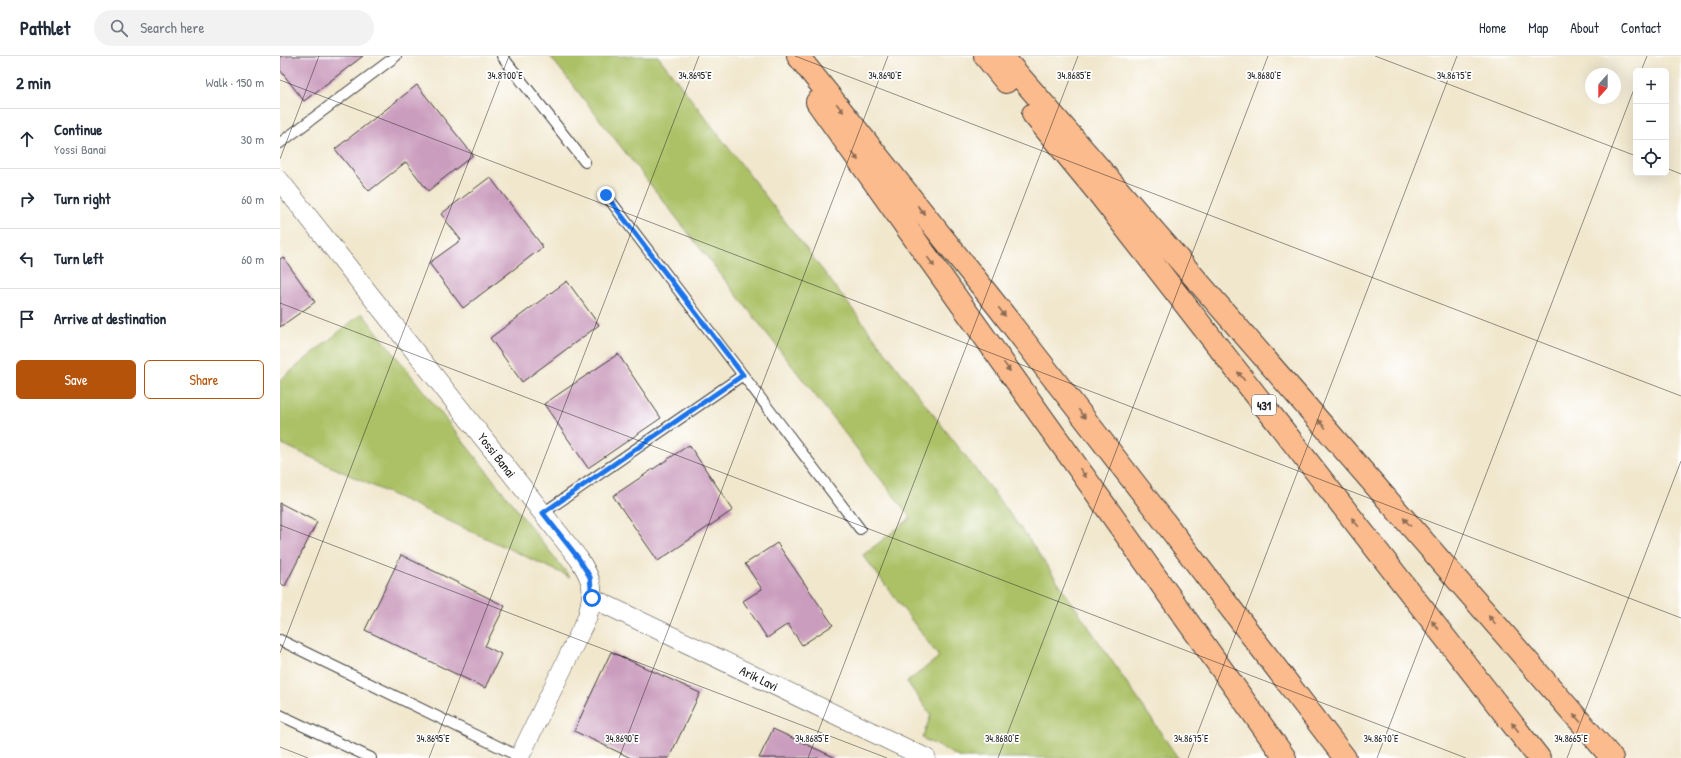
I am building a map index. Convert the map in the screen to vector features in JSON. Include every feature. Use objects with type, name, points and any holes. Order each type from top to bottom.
[{"type":"highway","points":[[784,56],[1285,758]]},
{"type":"highway","points":[[798,56],[1150,501],[1345,758]]},
{"type":"highway","name":"431","points":[[985,56],[1099,194],[1539,758]]},
{"type":"highway","points":[[1002,56],[1612,758]]},
{"type":"street","name":"Yossi Banai","points":[[280,181],[543,513],[579,559],[590,577],[592,598],[587,618],[521,758]]},
{"type":"street","name":"Arik Lavi","points":[[592,598],[926,758]]},
{"type":"lane","points":[[280,144],[396,56]]},
{"type":"lane","points":[[502,56],[585,162]]},
{"type":"lane","points":[[606,195],[860,529]]},
{"type":"lane","points":[[543,513],[743,375]]},
{"type":"lane","points":[[280,640],[521,758]]},
{"type":"lane","points":[[280,715],[372,758]]},
{"type":"green space","points":[[550,56],[658,56],[1026,535],[1178,758],[961,758],[922,738],[931,715],[907,682],[939,657],[863,555],[911,518]]},
{"type":"green space","points":[[362,313],[570,577],[280,443],[280,380]]},
{"type":"building","points":[[280,56],[363,56],[304,101],[280,70]]},
{"type":"building","points":[[417,85],[473,155],[428,191],[406,162],[369,191],[335,149]]},
{"type":"building","points":[[490,177],[543,247],[463,308],[429,263],[461,240],[441,214]]},
{"type":"building","points":[[283,257],[315,302],[280,327],[280,259]]},
{"type":"building","points":[[567,281],[599,325],[522,382],[490,338]]},
{"type":"building","points":[[618,354],[661,418],[588,468],[544,404]]},
{"type":"building","points":[[689,445],[733,510],[658,561],[613,496]]},
{"type":"building","points":[[280,503],[317,522],[285,586],[280,583]]},
{"type":"building","points":[[777,543],[833,625],[802,645],[788,624],[767,638],[743,601],[762,589],[745,564]]},
{"type":"building","points":[[401,555],[505,606],[485,646],[501,654],[485,688],[365,630]]},
{"type":"building","points":[[611,652],[700,693],[669,758],[631,758],[574,731]]},
{"type":"building","points":[[773,729],[836,758],[759,758]]},
{"type":"route","points":[[592,598],[590,577],[579,559],[543,513],[743,375],[606,195]]}]
